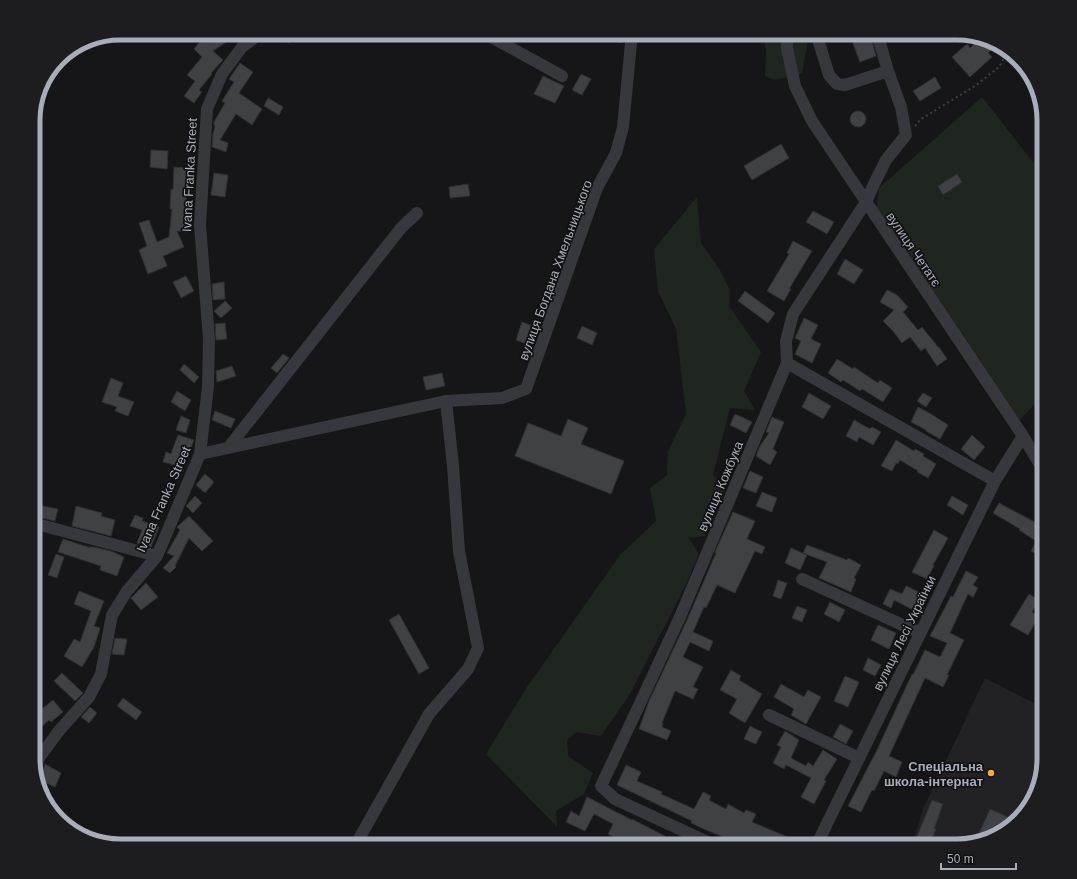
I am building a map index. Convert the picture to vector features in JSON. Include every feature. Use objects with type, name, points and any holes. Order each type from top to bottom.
[{"type":"street","name":"Ivana Franka Street","points":[[40,757],[58,732],[89,697],[100,674],[112,615],[127,591],[157,556],[200,454],[208,387],[209,339],[200,225],[207,109],[222,74],[242,47],[252,40]]},
{"type":"street","points":[[497,40],[562,76]]},
{"type":"street","name":"вулиця Богдана Хмельницького","points":[[200,454],[446,401],[502,398],[526,389],[597,188],[616,153],[623,127],[631,40]]},
{"type":"street","name":"вулиця Четатє","points":[[787,40],[795,86],[812,121],[1023,436],[1037,460]]},
{"type":"street","points":[[818,40],[829,75],[837,84],[845,85],[888,72]]},
{"type":"street","points":[[879,40],[888,72],[901,107],[906,135]]},
{"type":"street","name":"вулиця Кожбука","points":[[701,839],[614,798],[601,786],[680,617],[787,363],[786,341],[793,314],[866,202],[886,160],[906,135]]},
{"type":"street","points":[[228,448],[400,228],[417,213]]},
{"type":"street","points":[[787,363],[995,481]]},
{"type":"street","points":[[359,839],[429,714],[468,669],[478,648],[459,551],[453,466],[446,401]]},
{"type":"street","name":"вулиця Лесі Українки","points":[[819,839],[995,481],[1023,436]]},
{"type":"street","points":[[40,525],[157,556]]},
{"type":"street","points":[[802,579],[920,633]]},
{"type":"street","points":[[769,715],[859,758]]},
{"type":"path","points":[[906,135],[921,119],[974,86],[999,67],[1005,56]]},
{"type":"shaded area","points":[[764,40],[807,40],[802,74],[774,80],[765,76],[766,50]]},
{"type":"shaded area","points":[[982,97],[1037,167],[1037,401],[1015,425],[876,214],[879,188]]},
{"type":"shaded area","points":[[697,197],[701,243],[720,270],[730,290],[729,306],[761,352],[744,391],[755,410],[730,408],[713,475],[726,487],[705,536],[689,538],[699,554],[687,582],[630,694],[601,736],[577,732],[567,740],[568,756],[593,773],[584,794],[556,811],[557,827],[486,754],[527,687],[620,555],[656,521],[650,488],[667,475],[668,451],[686,414],[676,329],[658,291],[654,249]]},
{"type":"shaded area","name":"Спеціальна школа-інтернат","points":[[985,678],[1037,704],[1037,759],[1033,785],[1024,803],[1010,819],[992,831],[978,836],[957,839],[913,839],[924,807]]},
{"type":"building","points":[[201,40],[203,42],[206,40],[229,40],[213,51],[223,60],[211,73],[212,74],[199,90],[202,92],[194,103],[184,96],[195,81],[187,75],[202,57],[194,49]]},
{"type":"building","points":[[284,40],[291,40],[289,43]]},
{"type":"building","points":[[852,40],[872,40],[876,56],[860,62]]},
{"type":"building","points":[[976,42],[979,45],[980,44],[992,48],[988,53],[992,57],[970,77],[952,57],[967,44],[970,48]]},
{"type":"building","points":[[240,63],[253,72],[239,93],[262,109],[252,125],[236,114],[220,140],[228,143],[226,152],[212,147],[215,126],[214,122],[225,103],[222,101],[234,82],[229,79]]},
{"type":"building","points":[[581,74],[591,79],[582,95],[572,90]]},
{"type":"building","points":[[543,76],[564,86],[555,103],[534,94]]},
{"type":"building","points":[[935,77],[941,88],[920,101],[913,91]]},
{"type":"building","points":[[268,98],[283,107],[279,115],[264,106]]},
{"type":"building","points":[[855,111],[861,111],[866,116],[864,125],[861,127],[855,127],[850,122],[850,116]]},
{"type":"building","points":[[781,144],[789,158],[752,180],[744,166]]},
{"type":"building","points":[[151,150],[168,151],[167,169],[150,167]]},
{"type":"building","points":[[174,167],[187,168],[186,212],[190,212],[187,232],[177,231],[184,247],[163,256],[167,266],[148,274],[139,250],[147,246],[139,223],[149,220],[157,242],[169,237],[172,209],[170,209],[171,189],[173,190]]},
{"type":"building","points":[[214,173],[228,175],[225,197],[211,195]]},
{"type":"building","points":[[957,174],[962,182],[943,195],[938,186]]},
{"type":"building","points":[[468,184],[470,196],[450,198],[449,187]]},
{"type":"building","points":[[813,211],[834,222],[827,234],[806,222]]},
{"type":"building","points":[[793,241],[812,251],[789,289],[791,289],[784,301],[767,291],[789,254],[787,253]]},
{"type":"building","points":[[845,259],[863,270],[854,284],[837,274]]},
{"type":"building","points":[[186,276],[194,291],[181,298],[173,282]]},
{"type":"building","points":[[224,282],[225,299],[213,300],[212,284]]},
{"type":"building","points":[[887,290],[897,295],[908,307],[903,312],[918,330],[922,327],[947,359],[937,366],[925,348],[921,351],[910,337],[902,343],[883,321],[894,310],[880,302]]},
{"type":"building","points":[[745,291],[775,313],[768,323],[738,301]]},
{"type":"building","points":[[225,301],[232,308],[221,318],[214,311]]},
{"type":"building","points":[[804,318],[818,325],[811,339],[821,344],[812,363],[795,354],[801,341],[795,338]]},
{"type":"building","points":[[522,322],[533,326],[527,344],[516,340]]},
{"type":"building","points":[[225,323],[227,339],[216,340],[215,324]]},
{"type":"building","points":[[582,326],[597,333],[592,345],[577,338]]},
{"type":"building","points":[[283,354],[289,358],[277,373],[271,368]]},
{"type":"building","points":[[837,359],[853,369],[854,367],[878,383],[880,380],[892,388],[883,402],[862,389],[860,391],[843,380],[841,382],[828,373]]},
{"type":"building","points":[[184,364],[199,377],[194,383],[180,370]]},
{"type":"building","points":[[232,366],[236,376],[217,382],[216,371]]},
{"type":"building","points":[[442,373],[445,386],[426,390],[423,377]]},
{"type":"building","points":[[111,378],[123,383],[118,396],[134,402],[128,416],[115,411],[117,407],[102,402]]},
{"type":"building","points":[[177,391],[191,400],[185,411],[171,402]]},
{"type":"building","points":[[809,393],[831,406],[823,419],[802,407]]},
{"type":"building","points":[[923,393],[932,398],[926,407],[917,401]]},
{"type":"building","points":[[918,407],[948,425],[940,439],[911,422]]},
{"type":"building","points":[[215,411],[235,419],[231,428],[212,420]]},
{"type":"building","points":[[735,414],[752,422],[746,433],[730,425]]},
{"type":"building","points":[[181,416],[190,420],[186,433],[176,430]]},
{"type":"building","points":[[772,417],[784,422],[773,449],[777,452],[770,465],[756,456],[760,446],[769,433],[766,432]]},
{"type":"building","points":[[568,419],[588,428],[581,444],[624,461],[611,494],[515,456],[528,423],[561,436]]},
{"type":"building","points":[[854,420],[870,429],[872,427],[881,432],[873,445],[859,437],[857,442],[846,436]]},
{"type":"building","points":[[178,435],[194,440],[189,452],[187,451],[182,467],[163,462],[166,452],[171,454]]},
{"type":"building","points":[[972,435],[985,447],[974,460],[961,449]]},
{"type":"building","points":[[896,440],[914,451],[915,449],[924,454],[923,456],[936,464],[928,478],[900,460],[898,464],[896,463],[892,471],[881,466]]},
{"type":"building","points":[[750,471],[763,477],[756,493],[743,488]]},
{"type":"building","points":[[205,474],[214,482],[205,493],[196,485]]},
{"type":"building","points":[[762,492],[777,498],[772,512],[756,506]]},
{"type":"building","points":[[195,496],[202,503],[193,513],[186,506]]},
{"type":"building","points":[[952,496],[968,505],[963,515],[947,505]]},
{"type":"building","points":[[999,503],[1037,523],[1037,555],[1031,551],[1036,541],[1019,530],[1020,529],[993,513]]},
{"type":"building","points":[[40,505],[58,509],[55,521],[40,518]]},
{"type":"building","points":[[76,506],[102,513],[101,516],[115,520],[111,536],[72,526]]},
{"type":"building","points":[[733,512],[755,521],[747,539],[765,547],[762,554],[755,551],[735,593],[717,585],[706,608],[704,607],[693,632],[713,641],[709,651],[690,642],[683,657],[703,667],[693,687],[698,689],[693,699],[675,691],[662,723],[662,727],[671,731],[667,740],[639,729],[649,701],[687,620]]},
{"type":"building","points":[[135,515],[143,518],[142,521],[159,527],[151,547],[137,543],[142,530],[130,526]]},
{"type":"building","points":[[189,516],[213,541],[202,551],[189,538],[175,566],[176,567],[170,573],[163,568],[174,556],[167,553],[180,530],[177,527]]},
{"type":"building","points":[[934,530],[948,538],[927,579],[912,572]]},
{"type":"building","points":[[63,539],[88,547],[111,551],[124,557],[117,576],[100,570],[101,566],[58,552]]},
{"type":"building","points":[[807,545],[847,560],[848,558],[861,565],[854,578],[856,579],[851,592],[819,578],[827,562],[803,553]]},
{"type":"building","points":[[791,548],[807,555],[800,570],[785,563]]},
{"type":"building","points":[[56,554],[64,557],[57,578],[48,575]]},
{"type":"building","points":[[966,571],[978,577],[973,585],[978,588],[973,597],[968,594],[950,633],[964,640],[947,675],[949,675],[943,687],[925,678],[889,756],[902,762],[896,777],[884,771],[861,812],[848,806],[877,750],[912,674],[913,675],[925,650],[940,657],[947,643],[930,636],[951,596],[953,597]]},
{"type":"building","points":[[778,580],[787,583],[781,599],[773,596]]},
{"type":"building","points":[[146,583],[158,597],[141,610],[131,598]]},
{"type":"building","points":[[906,586],[921,593],[913,610],[894,600],[891,608],[883,604],[890,589],[902,594]]},
{"type":"building","points":[[79,591],[104,601],[94,626],[100,628],[94,647],[82,667],[64,656],[74,639],[80,642],[91,611],[74,604]]},
{"type":"building","points":[[1029,594],[1037,599],[1037,603],[1032,612],[1037,616],[1037,620],[1028,635],[1010,625]]},
{"type":"building","points":[[830,602],[845,610],[839,622],[824,614]]},
{"type":"building","points":[[797,606],[807,610],[802,622],[792,618]]},
{"type":"building","points":[[399,614],[429,668],[419,674],[389,620]]},
{"type":"building","points":[[878,625],[896,633],[889,649],[871,640]]},
{"type":"building","points":[[115,638],[127,639],[124,655],[112,654]]},
{"type":"building","points":[[868,658],[881,665],[875,676],[863,670]]},
{"type":"building","points":[[731,670],[741,676],[739,680],[762,694],[745,723],[729,713],[737,699],[720,690]]},
{"type":"building","points":[[62,673],[83,693],[75,701],[54,681]]},
{"type":"building","points":[[845,676],[859,682],[848,707],[834,701]]},
{"type":"building","points":[[781,684],[804,697],[808,690],[821,697],[806,724],[791,715],[794,709],[774,697]]},
{"type":"building","points":[[123,698],[142,712],[136,720],[117,706]]},
{"type":"building","points":[[53,700],[63,712],[51,722],[49,720],[40,728],[40,710]]},
{"type":"building","points":[[90,707],[97,713],[89,723],[81,717]]},
{"type":"building","points":[[840,724],[853,731],[846,744],[833,737]]},
{"type":"building","points":[[750,726],[762,732],[756,744],[744,739]]},
{"type":"building","points":[[785,731],[799,740],[791,758],[806,766],[808,762],[813,766],[823,750],[837,759],[824,780],[826,781],[814,804],[801,797],[811,778],[786,765],[784,769],[773,763],[781,747],[777,745]]},
{"type":"building","points":[[45,764],[61,773],[55,787],[43,782],[42,772]]},
{"type":"building","points":[[626,765],[641,772],[637,781],[694,809],[703,792],[711,796],[709,800],[726,809],[728,804],[744,813],[746,810],[756,814],[752,822],[792,839],[728,839],[691,823],[692,821],[617,785]]},
{"type":"building","points":[[587,797],[671,839],[617,839],[608,834],[613,824],[594,814],[585,831],[566,822],[571,811],[579,816]]},
{"type":"building","points":[[932,800],[943,804],[932,839],[916,839]]},
{"type":"building","points":[[990,809],[1010,818],[992,831],[978,836]]},
{"type":"place","name":"Спеціальна школа-інтернат","points":[[991,773]]}]
